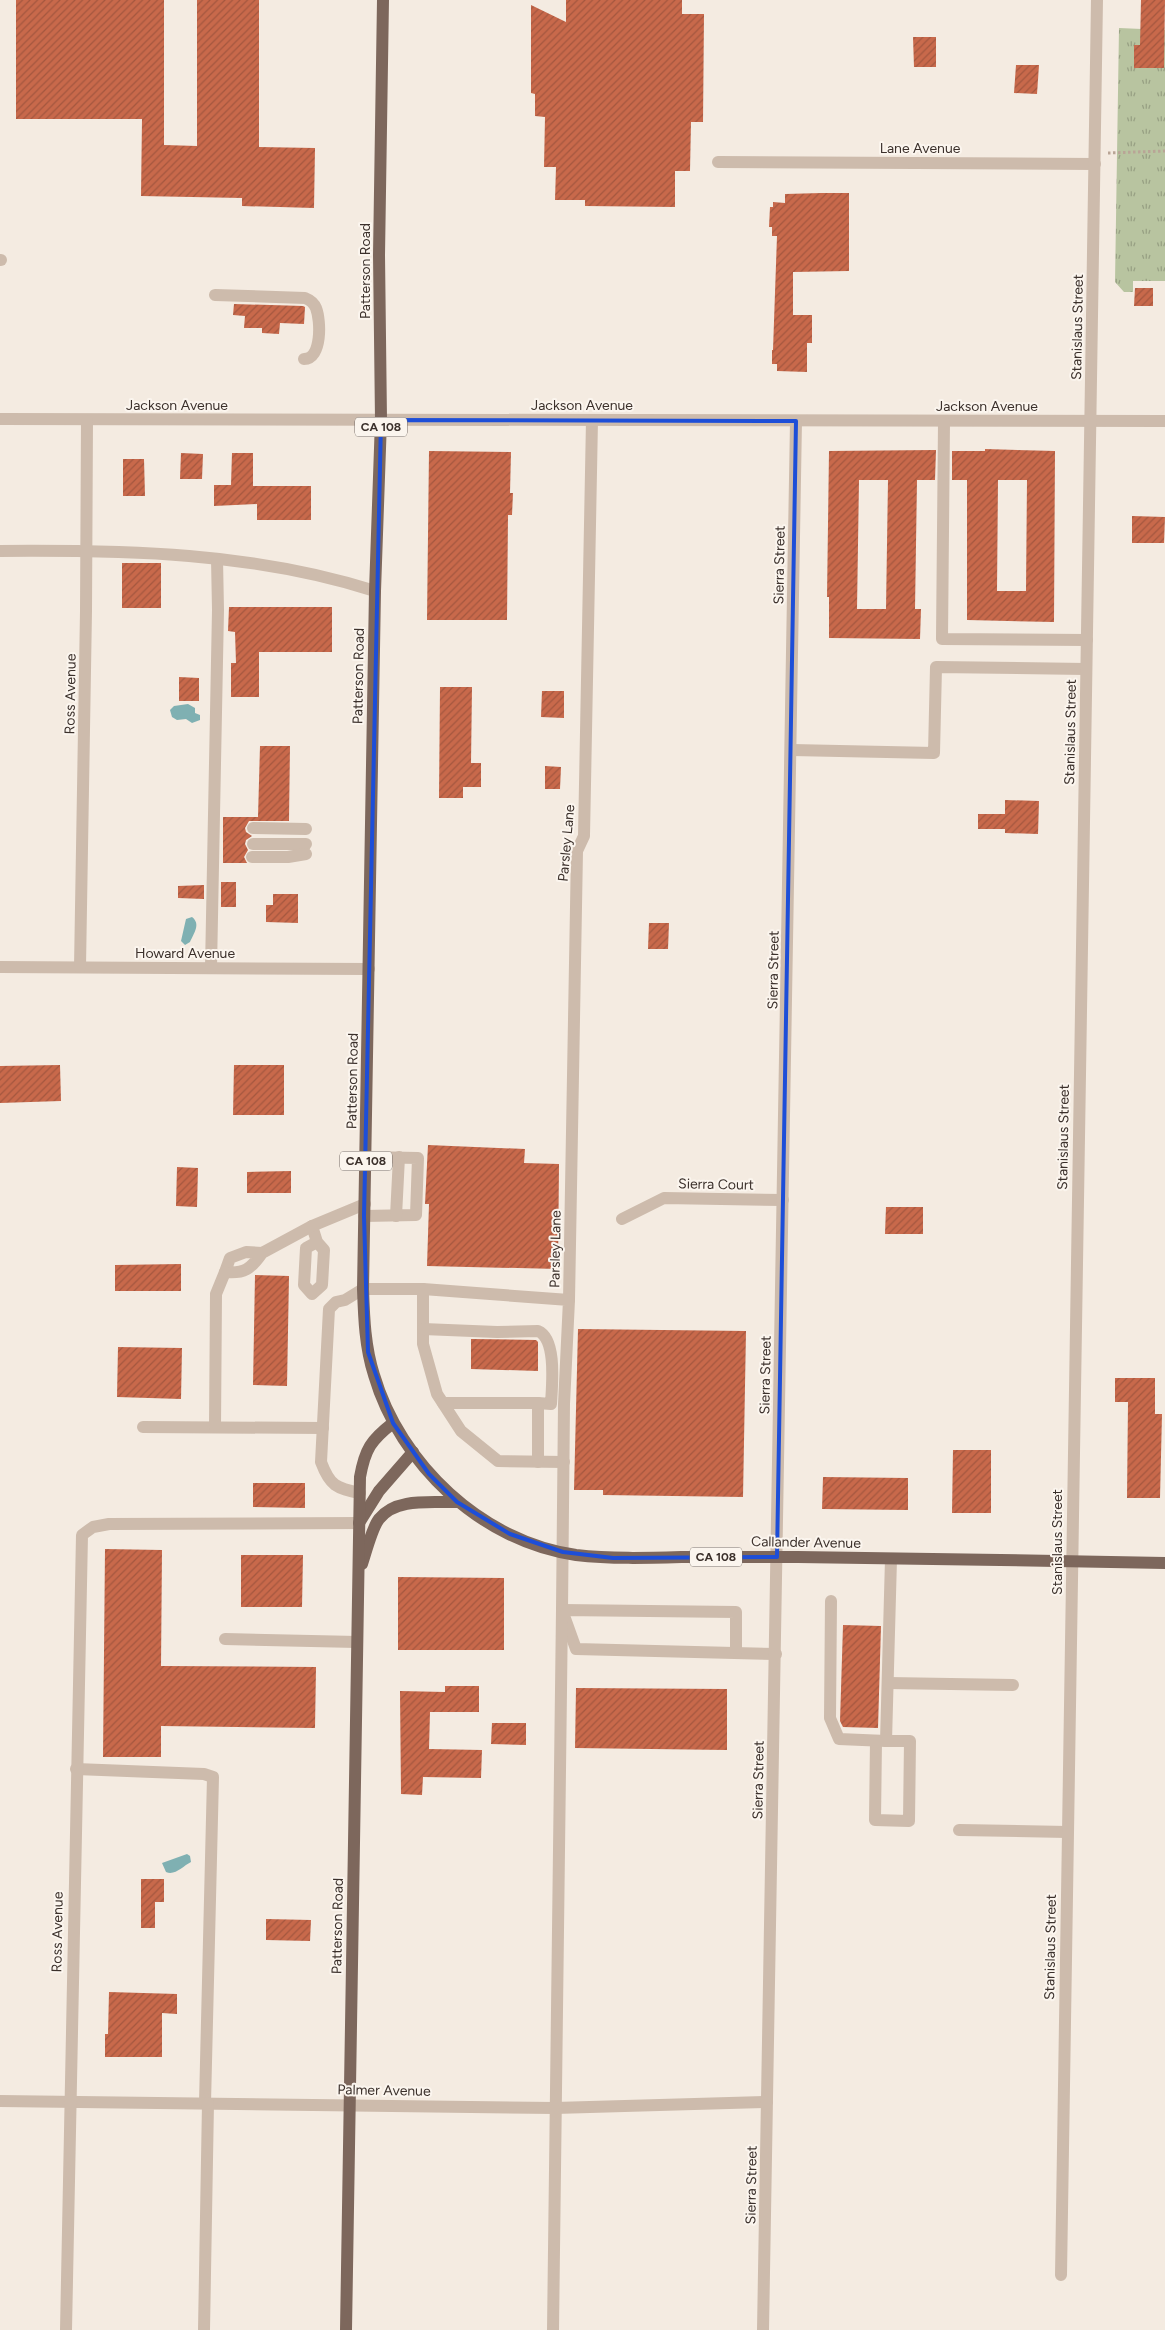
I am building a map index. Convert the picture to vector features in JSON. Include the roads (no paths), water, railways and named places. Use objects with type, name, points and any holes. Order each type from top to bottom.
[{"type":"main road","name":"Patterson Road","points":[[368,1352],[363,1289],[375,591],[381,420],[379,255],[383,0]]},
{"type":"main road","name":"Callander Avenue","points":[[368,1352],[379,1390],[393,1423],[429,1474],[458,1502],[483,1520],[510,1534],[563,1552],[614,1558],[777,1557],[1165,1563]]},
{"type":"main road","name":"Patterson Road","points":[[346,2330],[360,1493],[364,1455],[376,1436],[393,1423]]},
{"type":"main road","points":[[359,1523],[379,1491],[414,1452]]},
{"type":"main road","points":[[358,1576],[378,1520],[392,1508],[408,1504],[458,1502]]},
{"type":"street","name":"Stanislaus Street","points":[[1061,2275],[1097,0]]},
{"type":"street","name":"Lane Avenue","points":[[718,162],[1095,158]]},
{"type":"street","points":[[215,295],[305,298],[310,300],[317,310],[318,343],[314,356],[304,360]]},
{"type":"street","name":"Jackson Avenue","points":[[0,419],[86,421],[796,420],[1165,422]]},
{"type":"street","name":"Parsley Lane","points":[[553,2330],[564,1462],[569,1300],[577,851],[584,836],[592,420]]},
{"type":"street","name":"Sierra Street","points":[[763,2330],[792,750],[796,420]]},
{"type":"street","name":"Ross Avenue","points":[[80,968],[87,551],[86,421]]},
{"type":"street","points":[[944,422],[942,640],[1087,640]]},
{"type":"street","points":[[0,552],[87,551],[247,562],[336,579],[375,591]]},
{"type":"street","points":[[211,968],[218,610],[217,560]]},
{"type":"street","points":[[792,750],[934,753],[936,667],[1086,669]]},
{"type":"street","points":[[253,828],[306,829]]},
{"type":"street","points":[[252,850],[306,849]]},
{"type":"street","name":"Howard Avenue","points":[[0,967],[369,969]]},
{"type":"street","points":[[214,1427],[216,1294],[230,1258],[246,1252],[262,1253],[312,1226],[364,1210],[396,1216],[416,1215],[418,1158],[366,1157]]},
{"type":"street","points":[[396,1216],[399,1157]]},
{"type":"street","name":"Sierra Court","points":[[622,1219],[664,1198],[784,1200]]},
{"type":"street","points":[[312,1226],[317,1242],[324,1250],[322,1286],[312,1294]]},
{"type":"street","points":[[317,1242],[306,1248],[304,1285],[329,1309]]},
{"type":"street","points":[[360,1493],[337,1488],[326,1476],[321,1462],[329,1309],[336,1302],[345,1300],[363,1289],[423,1289],[569,1300]]},
{"type":"street","points":[[423,1289],[423,1344],[437,1394],[461,1431],[498,1461],[564,1462]]},
{"type":"street","points":[[423,1329],[497,1332],[538,1331],[544,1333],[548,1339],[551,1355],[538,1462]]},
{"type":"street","points":[[443,1403],[545,1403]]},
{"type":"street","points":[[143,1426],[323,1428]]},
{"type":"street","name":"Ross Avenue","points":[[66,2330],[69,2102],[82,1535],[93,1527],[109,1524],[359,1523]]},
{"type":"street","points":[[832,1601],[830,1718],[839,1739],[881,1741],[910,1742],[909,1821],[875,1820],[881,1741],[888,1684],[892,1559]]},
{"type":"street","points":[[736,1653],[736,1612],[562,1610],[576,1649],[736,1653],[776,1654]]},
{"type":"street","points":[[225,1639],[357,1642]]},
{"type":"street","points":[[888,1684],[1013,1685]]},
{"type":"street","points":[[76,1769],[204,1774],[213,1777],[206,2103],[204,2330]]},
{"type":"street","points":[[959,1830],[1067,1832]]},
{"type":"street","name":"Palmer Avenue","points":[[0,2101],[555,2108],[767,2102]]},
{"type":"water","points":[[188,704],[195,708],[195,713],[200,715],[200,720],[192,723],[186,719],[177,720],[172,717],[170,710],[174,706]]},
{"type":"water","points":[[192,917],[196,923],[196,929],[190,942],[185,945],[181,941],[186,919]]},
{"type":"water","points":[[187,1854],[190,1856],[191,1862],[176,1872],[166,1872],[162,1863]]}]
